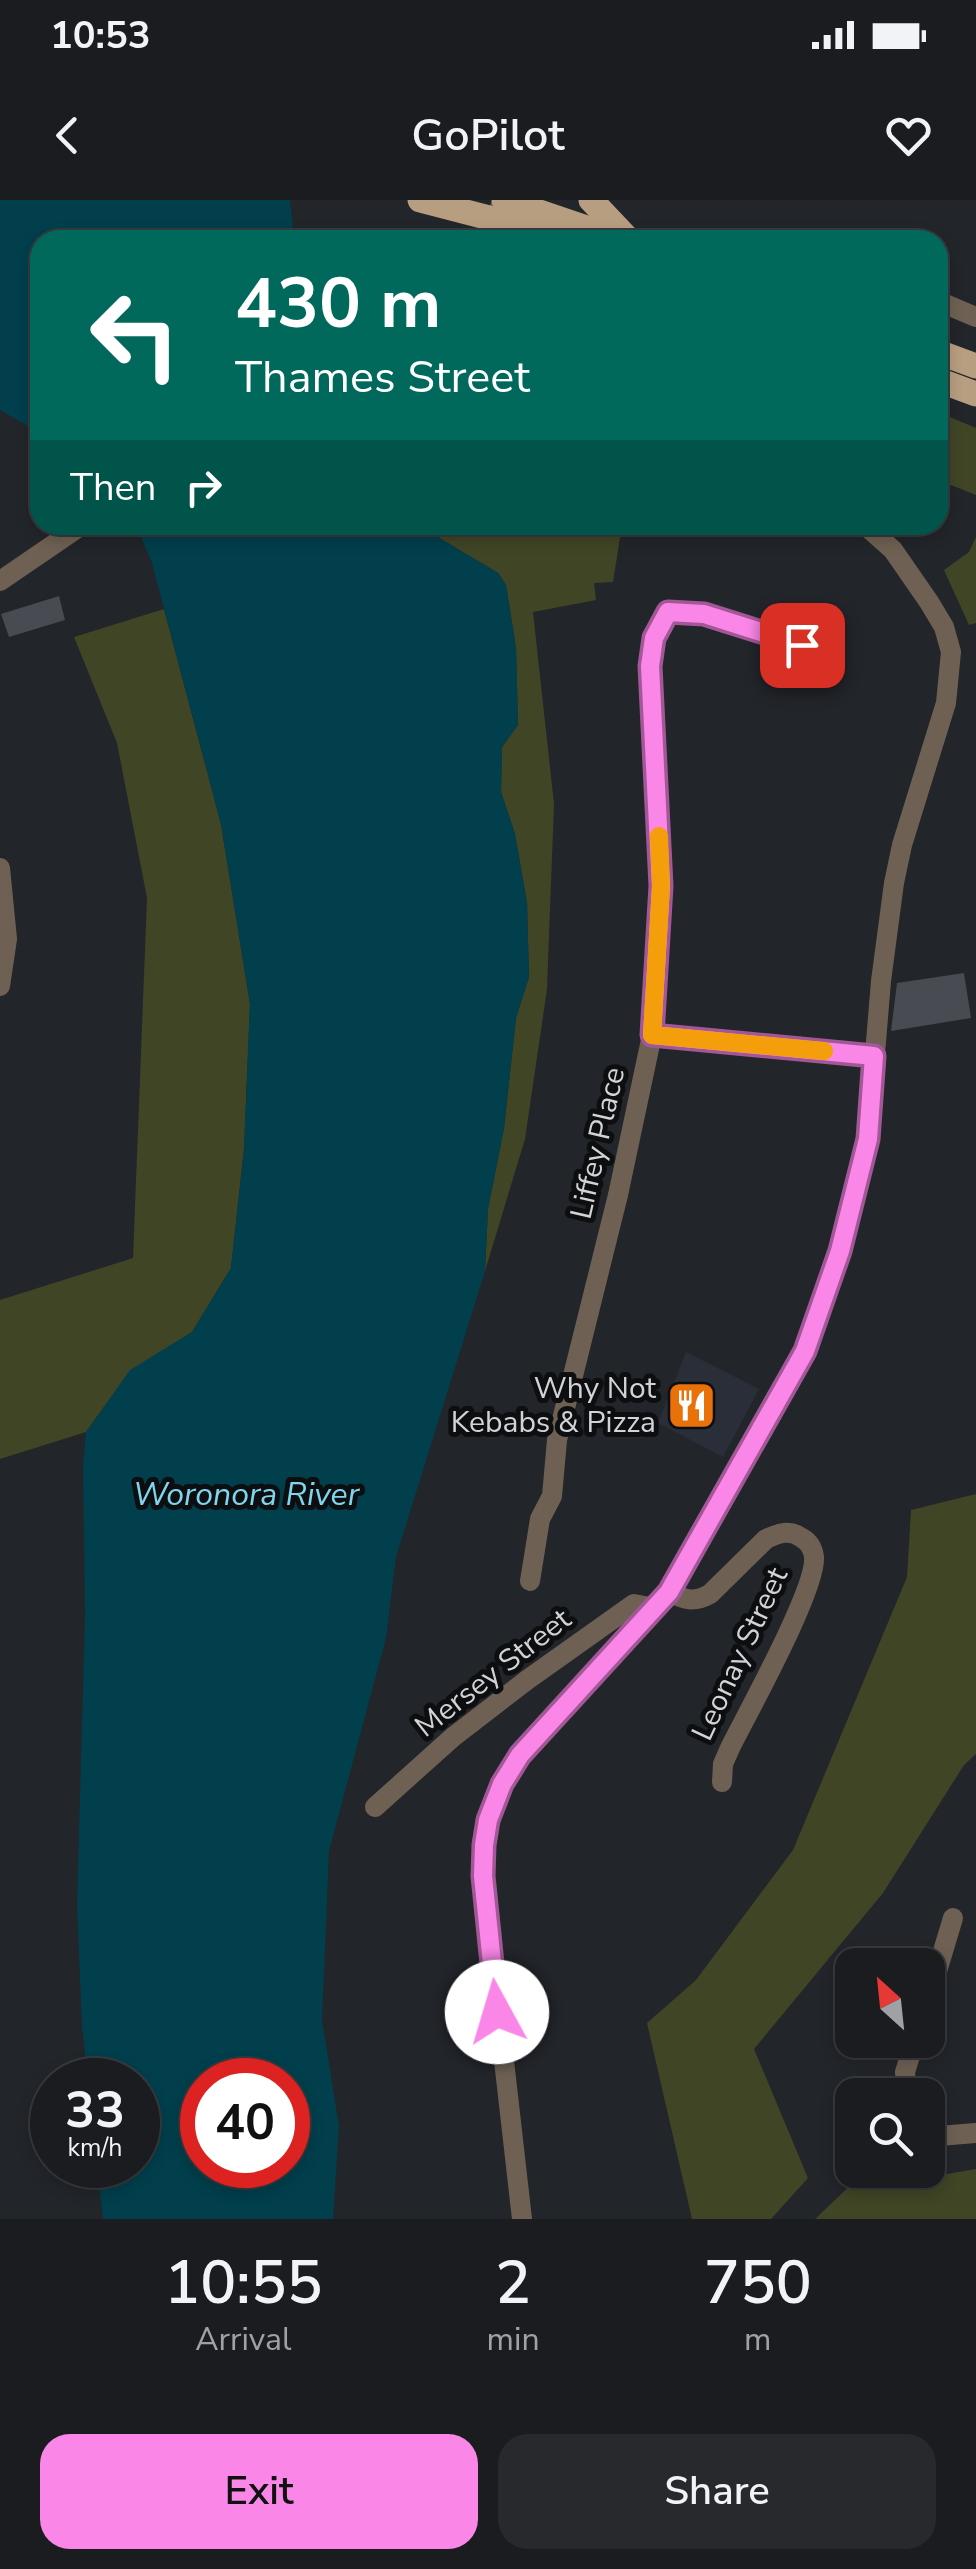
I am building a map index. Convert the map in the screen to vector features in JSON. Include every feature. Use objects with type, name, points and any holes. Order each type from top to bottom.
[{"type":"main road","points":[[420,200],[580,230]]},
{"type":"main road","points":[[502,200],[546,230]]},
{"type":"main road","points":[[591,200],[616,230]]},
{"type":"main road","points":[[948,356],[976,366]]},
{"type":"main road","points":[[948,384],[976,394]]},
{"type":"street","points":[[496,230],[502,200]]},
{"type":"street","points":[[948,304],[976,317]]},
{"type":"street","points":[[0,581],[67,535]]},
{"type":"street","points":[[522,2219],[483,1876],[488,1820],[502,1784],[520,1755],[662,1600],[805,1351],[840,1251],[868,1139],[888,918],[902,845],[946,703],[951,652],[944,627],[930,602],[892,550],[876,535]]},
{"type":"street","name":"Liffey Place","points":[[530,1581],[540,1519],[552,1496],[556,1440],[618,1194],[652,1035],[661,886],[650,666],[654,638],[668,612],[704,614],[802,645]]},
{"type":"street","points":[[0,868],[8,939],[0,986]]},
{"type":"street","points":[[652,1035],[874,1056]]},
{"type":"street","name":"Leonay Street","points":[[662,1600],[701,1599],[710,1594],[766,1539],[776,1534],[794,1533],[812,1549],[813,1567],[802,1603],[723,1764],[722,1782]]},
{"type":"street","name":"Mersey Street","points":[[375,1808],[453,1737],[588,1636],[634,1604],[662,1600]]},
{"type":"street","points":[[944,1948],[953,1918]]},
{"type":"street","points":[[945,2132],[976,2132]]},
{"type":"shaded area","points":[[686,1352],[759,1389],[723,1457],[658,1423]]},
{"type":"green space","points":[[948,416],[976,428],[976,495],[948,484]]},
{"type":"green space","points":[[436,535],[620,535],[613,582],[594,583],[596,600],[533,612],[554,804],[547,989],[525,1139],[485,1271],[488,1209],[504,1128],[516,1018],[529,977],[527,903],[515,834],[501,792],[502,747],[518,725],[516,648],[506,585],[498,573]]},
{"type":"green space","points":[[976,537],[976,623],[969,625],[944,570],[969,552]]},
{"type":"green space","points":[[164,609],[221,824],[250,1004],[244,1149],[231,1268],[192,1332],[130,1371],[86,1432],[0,1459],[0,1300],[133,1258],[147,898],[117,743],[74,637]]},
{"type":"green space","points":[[976,1494],[976,1754],[964,1765],[883,1893],[754,2049],[808,2178],[771,2219],[692,2219],[647,2023],[696,1980],[793,1850],[907,1577],[911,1510]]},
{"type":"green space","points":[[976,2169],[976,2219],[815,2219],[848,2188],[945,2188],[947,2174]]},
{"type":"water","points":[[0,200],[290,200],[293,230],[30,230],[30,427],[0,410]]},
{"type":"water","name":"Woronora River","points":[[140,535],[436,535],[498,573],[506,585],[516,648],[518,725],[502,747],[501,792],[515,834],[527,903],[529,977],[516,1018],[504,1128],[488,1209],[485,1271],[396,1557],[386,1638],[329,1851],[322,2020],[339,2126],[333,2219],[103,2219],[100,2188],[160,2188],[160,2058],[86,2058],[77,1906],[86,1432],[130,1370],[192,1332],[231,1268],[244,1149],[250,1004],[221,824],[152,563]]},
{"type":"building","points":[[59,596],[65,620],[9,637],[1,614]]},
{"type":"building","points":[[964,973],[971,1018],[891,1031],[897,983]]},
{"type":"slow traffic","points":[[659,836],[661,886],[652,1035],[824,1051]]},
{"type":"place","name":"Why Not Kebabs & Pizza","points":[[691,1405]]},
{"type":"route","points":[[497,2012],[483,1876],[488,1820],[502,1784],[520,1755],[679,1577],[805,1351],[840,1251],[868,1139],[874,1056],[652,1035],[661,886],[650,666],[654,638],[668,612],[704,614],[802,645]]}]
